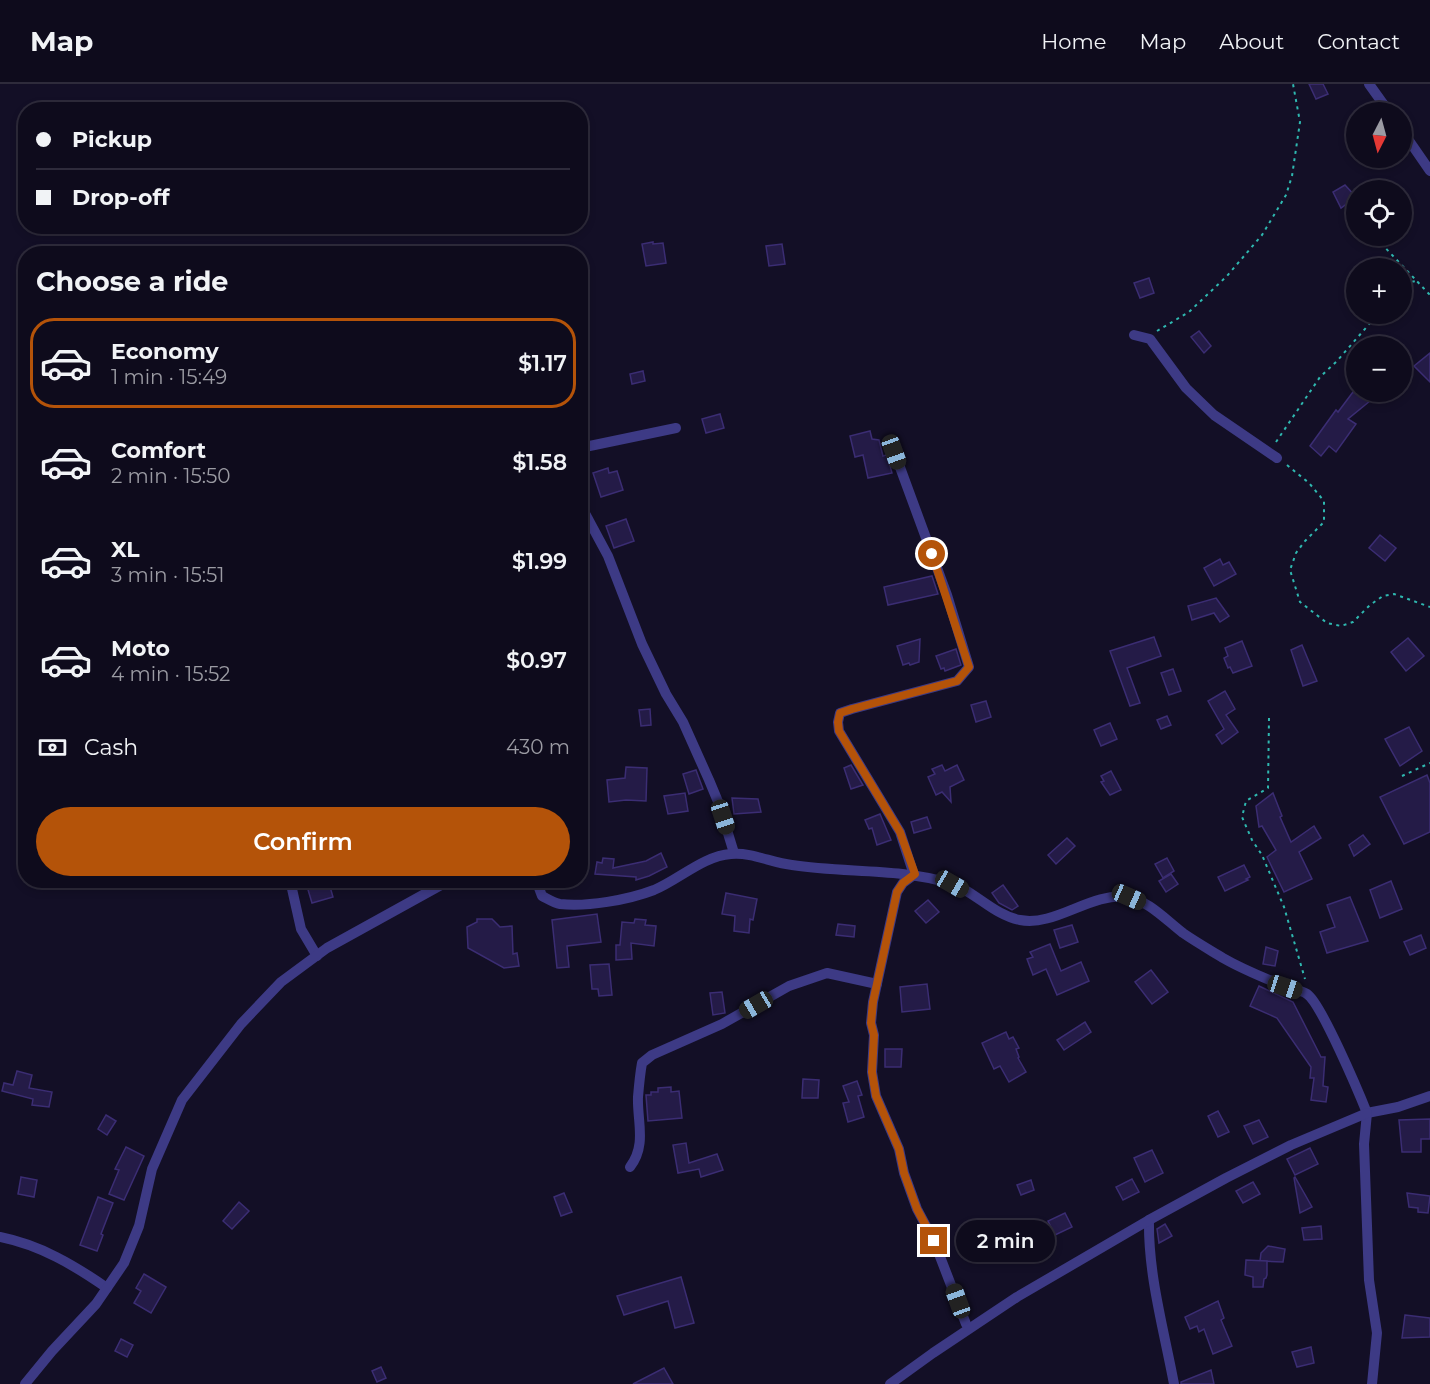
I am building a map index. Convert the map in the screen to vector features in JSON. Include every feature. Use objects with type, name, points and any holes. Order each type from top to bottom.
[{"type":"street","points":[[1369,84],[1382,102]]},
{"type":"street","points":[[1412,145],[1430,171]]},
{"type":"street","points":[[1134,334],[1150,339],[1186,388],[1214,415],[1276,457]]},
{"type":"street","points":[[588,446],[676,428]]},
{"type":"street","points":[[894,452],[946,595],[969,667],[957,681],[840,713],[838,722],[839,731],[900,832],[915,874]]},
{"type":"street","points":[[588,519],[608,556],[642,644],[666,694],[683,722],[709,780],[734,853]]},
{"type":"street","points":[[539,888],[542,896],[557,904],[622,899],[654,890],[717,856],[734,853],[789,865],[831,870],[915,874],[952,884],[1005,915],[1022,921],[1045,919],[1109,897],[1129,897],[1149,906],[1185,934],[1225,960],[1285,987],[1308,994],[1326,1024],[1367,1113],[1364,1144],[1369,1280],[1377,1333],[1372,1384]]},
{"type":"street","points":[[915,874],[903,883],[897,892],[877,984],[871,1023],[874,1035],[872,1072],[876,1096],[899,1149],[904,1173],[917,1209],[934,1241],[966,1324]]},
{"type":"street","points":[[292,888],[301,929],[317,956]]},
{"type":"street","points":[[25,1384],[96,1304],[124,1263],[138,1226],[152,1169],[182,1100],[241,1024],[281,982],[317,956],[436,888]]},
{"type":"street","points":[[630,1167],[639,1153],[638,1098],[642,1063],[652,1055],[722,1024],[789,986],[827,973],[877,984]]},
{"type":"street","points":[[890,1384],[1017,1297],[1149,1220],[1291,1145],[1367,1113],[1398,1107],[1430,1096]]},
{"type":"street","points":[[1149,1220],[1153,1272],[1174,1384]]},
{"type":"street","points":[[0,1237],[39,1248],[73,1265],[107,1288]]},
{"type":"path","points":[[1150,339],[1153,334],[1189,312],[1227,276],[1262,235],[1286,195],[1292,176],[1300,122],[1293,84]]},
{"type":"path","points":[[1383,246],[1430,295]]},
{"type":"path","points":[[1412,282],[1416,281]]},
{"type":"path","points":[[1369,324],[1314,386],[1275,443],[1276,457],[1309,483],[1324,501],[1324,522],[1296,553],[1290,570],[1300,602],[1327,623],[1341,626],[1353,622],[1383,596],[1395,594],[1430,607]]},
{"type":"path","points":[[1269,718],[1268,788],[1246,801],[1242,817],[1252,840],[1262,855],[1284,907],[1308,994]]},
{"type":"path","points":[[1402,776],[1430,763]]},
{"type":"building","points":[[1309,84],[1323,84],[1328,94],[1316,99]]},
{"type":"building","points":[[1345,185],[1346,204],[1341,208],[1333,192]]},
{"type":"building","points":[[653,242],[653,244],[663,243],[666,263],[646,266],[642,244]]},
{"type":"building","points":[[782,244],[785,264],[769,266],[766,246]]},
{"type":"building","points":[[1149,278],[1154,293],[1140,298],[1134,283]]},
{"type":"building","points":[[1199,331],[1211,346],[1204,353],[1191,337]]},
{"type":"building","points":[[1430,353],[1430,382],[1414,366]]},
{"type":"building","points":[[643,371],[645,381],[632,384],[630,374]]},
{"type":"building","points":[[1346,401],[1369,402],[1348,419],[1356,424],[1336,452],[1329,446],[1321,456],[1310,446],[1336,410],[1338,412]]},
{"type":"building","points":[[720,414],[724,428],[706,433],[702,419]]},
{"type":"building","points":[[870,431],[872,439],[879,440],[883,456],[887,455],[892,473],[868,478],[863,455],[855,457],[850,436]]},
{"type":"building","points":[[608,468],[609,473],[617,471],[623,490],[601,497],[593,473]]},
{"type":"building","points":[[626,519],[634,541],[614,548],[606,526]]},
{"type":"building","points":[[1380,535],[1396,548],[1385,561],[1369,548]]},
{"type":"building","points":[[1220,559],[1223,565],[1229,562],[1236,574],[1214,586],[1204,568]]},
{"type":"building","points":[[932,576],[938,594],[888,605],[884,587]]},
{"type":"building","points":[[1216,598],[1229,616],[1220,622],[1214,613],[1192,620],[1188,606]]},
{"type":"building","points":[[1154,637],[1161,656],[1127,668],[1140,703],[1130,706],[1110,651]]},
{"type":"building","points":[[1408,638],[1424,656],[1406,671],[1391,652]]},
{"type":"building","points":[[920,639],[919,662],[903,665],[897,646]]},
{"type":"building","points":[[1242,641],[1252,666],[1233,673],[1224,658],[1228,656],[1225,648]]},
{"type":"building","points":[[1302,645],[1317,681],[1303,686],[1291,650]]},
{"type":"building","points":[[956,649],[961,665],[945,671],[944,668],[941,669],[936,656]]},
{"type":"building","points":[[1173,669],[1181,691],[1169,695],[1161,673]]},
{"type":"building","points":[[1225,691],[1235,709],[1226,715],[1238,732],[1222,744],[1216,735],[1224,729],[1208,701]]},
{"type":"building","points":[[986,701],[991,717],[976,722],[971,705]]},
{"type":"building","points":[[650,709],[651,725],[641,726],[639,710]]},
{"type":"building","points":[[1167,716],[1171,725],[1161,729],[1157,720]]},
{"type":"building","points":[[1110,723],[1117,739],[1101,746],[1094,730]]},
{"type":"building","points":[[1409,727],[1422,751],[1400,766],[1385,739]]},
{"type":"building","points":[[851,765],[863,785],[851,789],[844,768]]},
{"type":"building","points":[[942,765],[945,771],[957,765],[964,780],[950,787],[951,802],[942,792],[936,795],[928,777],[935,774],[932,769]]},
{"type":"building","points":[[626,767],[647,768],[646,801],[609,802],[607,780],[625,778]]},
{"type":"building","points":[[696,770],[703,789],[689,794],[683,774]]},
{"type":"building","points":[[1111,771],[1121,790],[1110,795],[1101,782],[1104,781],[1101,776]]},
{"type":"building","points":[[1427,775],[1430,783],[1430,832],[1404,844],[1380,797]]},
{"type":"building","points":[[685,793],[688,811],[668,814],[664,796]]},
{"type":"building","points":[[1273,793],[1291,842],[1314,826],[1321,838],[1299,852],[1312,879],[1284,892],[1267,857],[1276,850],[1262,826],[1259,827],[1256,806]]},
{"type":"building","points":[[732,798],[758,799],[761,812],[734,814]]},
{"type":"building","points":[[880,814],[891,840],[877,845],[872,828],[869,829],[865,820]]},
{"type":"building","points":[[927,817],[931,828],[914,833],[911,822]]},
{"type":"building","points":[[1363,835],[1370,844],[1354,856],[1349,845]]},
{"type":"building","points":[[1067,838],[1075,846],[1056,864],[1048,855]]},
{"type":"building","points":[[661,853],[667,867],[649,876],[636,880],[636,877],[595,874],[597,862],[602,863],[603,858],[614,859],[613,868],[646,861]]},
{"type":"building","points":[[1167,858],[1174,871],[1163,878],[1155,864]]},
{"type":"building","points":[[1244,865],[1250,877],[1246,879],[1248,880],[1225,891],[1218,877]]},
{"type":"building","points":[[1171,874],[1178,884],[1166,892],[1159,881]]},
{"type":"building","points":[[1391,881],[1402,909],[1380,918],[1370,890]]},
{"type":"building","points":[[1003,885],[1018,906],[1012,910],[999,903],[992,893]]},
{"type":"building","points":[[308,888],[330,888],[333,897],[312,903]]},
{"type":"building","points":[[726,893],[757,899],[753,920],[750,919],[749,933],[734,931],[735,916],[722,914]]},
{"type":"building","points":[[1350,897],[1368,941],[1327,953],[1320,932],[1335,927],[1327,905]]},
{"type":"building","points":[[928,900],[939,912],[926,923],[915,911]]},
{"type":"building","points":[[597,914],[601,942],[567,946],[569,967],[557,968],[552,920]]},
{"type":"building","points":[[477,919],[492,919],[500,927],[512,926],[513,954],[517,953],[519,966],[504,968],[468,948],[467,927],[477,922]]},
{"type":"building","points":[[635,919],[646,920],[645,925],[656,926],[654,946],[631,943],[632,959],[616,960],[616,945],[620,945],[622,922],[634,923]]},
{"type":"building","points":[[838,924],[855,926],[854,937],[836,935]]},
{"type":"building","points":[[1072,925],[1078,942],[1060,948],[1054,930]]},
{"type":"building","points":[[1421,935],[1426,948],[1410,955],[1404,942]]},
{"type":"building","points":[[1050,944],[1061,971],[1081,962],[1089,981],[1057,995],[1046,969],[1033,975],[1027,959],[1033,957],[1030,952]]},
{"type":"building","points":[[1266,947],[1278,951],[1275,966],[1263,964]]},
{"type":"building","points":[[609,964],[612,995],[599,996],[598,989],[592,989],[590,965]]},
{"type":"building","points":[[1151,970],[1168,992],[1152,1004],[1135,982]]},
{"type":"building","points":[[927,984],[930,1009],[902,1012],[900,987]]},
{"type":"building","points":[[1259,986],[1293,1002],[1321,1057],[1325,1057],[1323,1086],[1328,1087],[1326,1102],[1311,1100],[1314,1078],[1310,1078],[1311,1067],[1277,1018],[1250,1006]]},
{"type":"building","points":[[722,992],[725,1013],[713,1015],[710,993]]},
{"type":"building","points":[[1085,1022],[1091,1032],[1064,1050],[1057,1040]]},
{"type":"building","points":[[1006,1032],[1009,1039],[1013,1037],[1019,1048],[1016,1049],[1018,1058],[1026,1072],[1009,1082],[1000,1066],[994,1069],[982,1043]]},
{"type":"building","points":[[885,1049],[902,1049],[901,1067],[885,1067]]},
{"type":"building","points":[[17,1071],[32,1075],[29,1088],[52,1092],[49,1107],[32,1105],[33,1099],[2,1091],[4,1083],[13,1085]]},
{"type":"building","points":[[803,1079],[819,1080],[818,1098],[802,1098]]},
{"type":"building","points":[[857,1081],[862,1095],[858,1096],[864,1117],[848,1122],[843,1103],[849,1102],[843,1086]]},
{"type":"building","points":[[671,1087],[671,1092],[679,1091],[682,1118],[648,1121],[646,1095],[658,1092],[658,1088]]},
{"type":"building","points":[[1218,1111],[1229,1132],[1218,1137],[1208,1116]]},
{"type":"building","points":[[106,1115],[116,1121],[107,1135],[98,1129]]},
{"type":"building","points":[[1430,1119],[1430,1139],[1421,1139],[1421,1152],[1402,1152],[1399,1120]]},
{"type":"building","points":[[1259,1120],[1268,1137],[1253,1144],[1244,1126]]},
{"type":"building","points":[[686,1143],[689,1163],[717,1154],[723,1170],[701,1177],[699,1169],[678,1173],[673,1145]]},
{"type":"building","points":[[126,1147],[144,1156],[124,1200],[109,1194],[119,1170],[115,1169]]},
{"type":"building","points":[[1310,1148],[1318,1164],[1295,1175],[1287,1159]]},
{"type":"building","points":[[1152,1150],[1163,1173],[1145,1182],[1134,1158]]},
{"type":"building","points":[[21,1177],[37,1180],[34,1197],[18,1194]]},
{"type":"building","points":[[1294,1178],[1312,1207],[1300,1213]]},
{"type":"building","points":[[1132,1179],[1139,1192],[1123,1200],[1116,1187]]},
{"type":"building","points":[[1031,1180],[1034,1190],[1021,1195],[1017,1185]]},
{"type":"building","points":[[1253,1182],[1260,1194],[1243,1203],[1236,1191]]},
{"type":"building","points":[[564,1193],[572,1212],[561,1216],[554,1197]]},
{"type":"building","points":[[1407,1193],[1430,1196],[1428,1213],[1418,1212],[1418,1208],[1409,1207]]},
{"type":"building","points":[[98,1197],[113,1203],[97,1251],[80,1245]]},
{"type":"building","points":[[239,1202],[249,1211],[232,1229],[223,1221]]},
{"type":"building","points":[[1065,1213],[1072,1227],[1055,1235],[1048,1221]]},
{"type":"building","points":[[1165,1224],[1172,1236],[1159,1243],[1157,1229]]},
{"type":"building","points":[[1321,1226],[1322,1239],[1304,1240],[1302,1228]]},
{"type":"building","points":[[1268,1246],[1285,1249],[1283,1262],[1260,1261],[1261,1253]]},
{"type":"building","points":[[1246,1260],[1267,1261],[1267,1275],[1263,1287],[1253,1287],[1253,1277],[1245,1275]]},
{"type":"building","points":[[144,1274],[166,1287],[151,1313],[134,1303],[141,1291],[136,1288]]},
{"type":"building","points":[[681,1277],[694,1323],[675,1328],[668,1301],[624,1315],[617,1296]]},
{"type":"building","points":[[1218,1301],[1224,1318],[1221,1320],[1232,1346],[1213,1354],[1204,1329],[1199,1332],[1197,1326],[1190,1329],[1185,1317]]},
{"type":"building","points":[[1405,1315],[1430,1318],[1430,1337],[1402,1338]]},
{"type":"building","points":[[121,1339],[133,1345],[127,1357],[115,1351]]},
{"type":"building","points":[[1311,1347],[1314,1363],[1297,1367],[1292,1352]]},
{"type":"building","points":[[381,1367],[386,1378],[377,1382],[372,1371]]},
{"type":"building","points":[[664,1368],[673,1384],[633,1384]]},
{"type":"building","points":[[1211,1370],[1214,1384],[1181,1384],[1181,1382]]},
{"type":"route","points":[[932,554],[969,667],[957,681],[840,713],[838,722],[839,731],[844,740],[867,774],[900,832],[915,874],[903,883],[897,892],[873,1002],[872,1072],[876,1096],[899,1149],[904,1173],[917,1209],[934,1241]]}]
